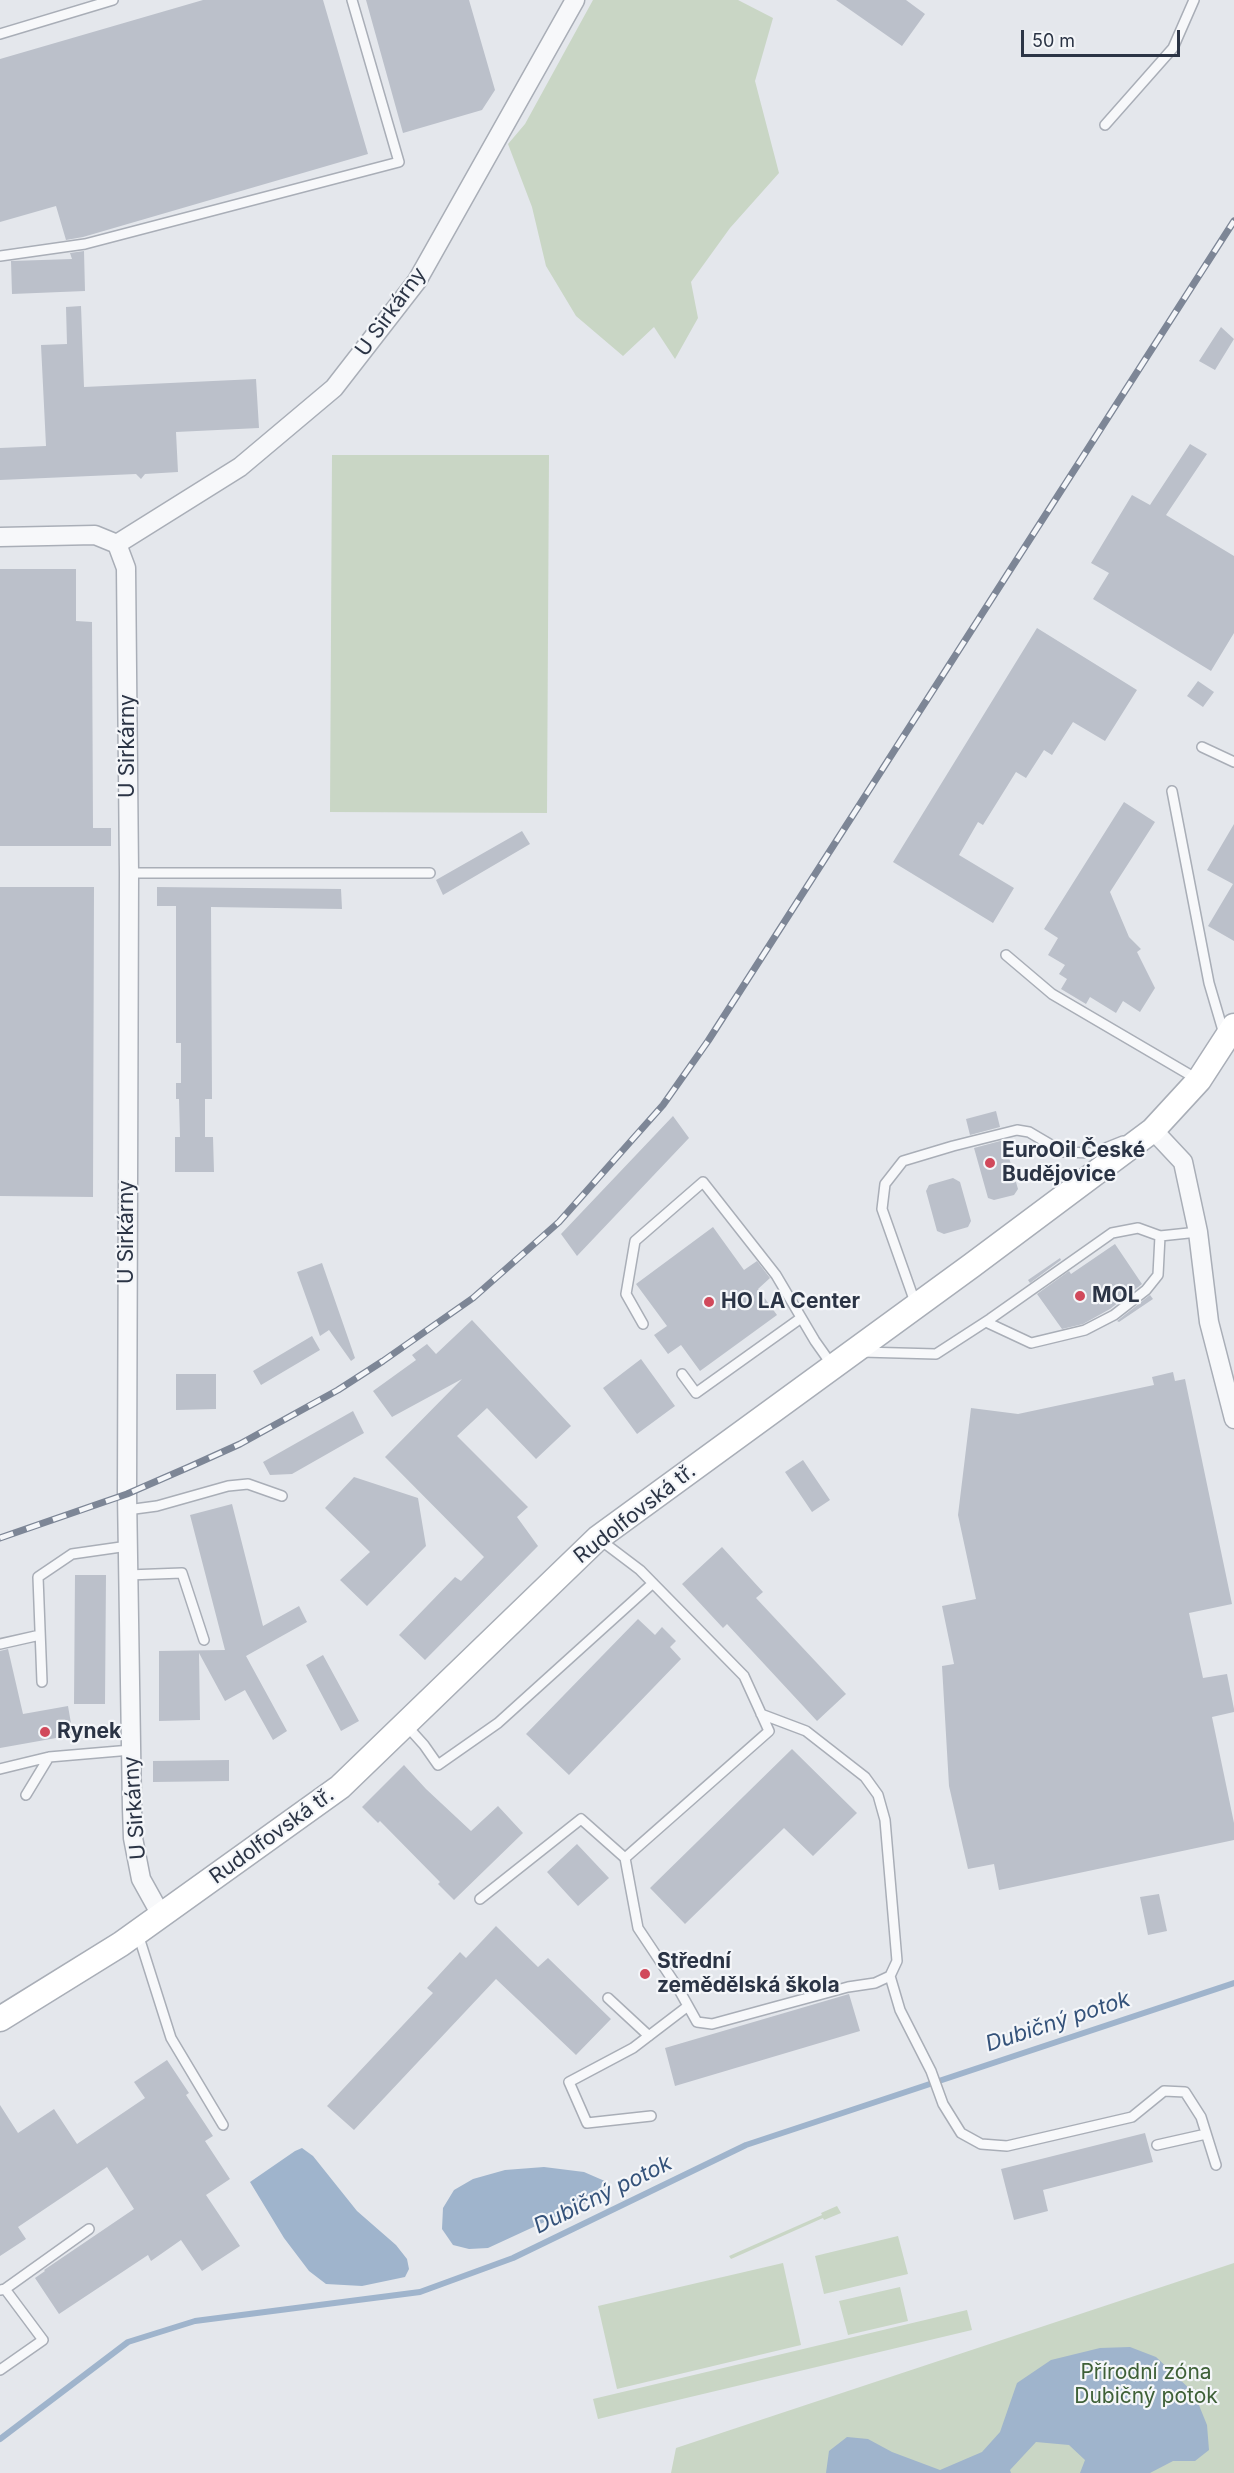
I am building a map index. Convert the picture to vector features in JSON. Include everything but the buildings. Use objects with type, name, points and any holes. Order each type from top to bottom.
[{"type":"main road","name":"Rudolfovská tř.","points":[[0,2019],[137,1932],[340,1787],[598,1538],[1153,1130],[1199,1080],[1231,1036]]},
{"type":"street","name":"U Sirkárny","points":[[161,1915],[141,1879],[133,1838],[127,1510],[129,873],[126,568],[117,544],[240,467],[334,388],[417,281],[575,0]]},
{"type":"street","points":[[0,537],[95,535],[117,544]]},
{"type":"street","points":[[1153,1130],[1183,1162],[1198,1232],[1209,1322],[1234,1419]]},
{"type":"lane","points":[[0,34],[113,0]]},
{"type":"lane","points":[[0,256],[86,244],[399,162],[352,0]]},
{"type":"lane","points":[[1105,125],[1173,48],[1194,0]]},
{"type":"lane","points":[[1202,747],[1234,762]]},
{"type":"lane","points":[[1172,791],[1209,983],[1231,1036]]},
{"type":"lane","points":[[129,873],[430,873]]},
{"type":"lane","points":[[1006,955],[1052,994],[1199,1080]]},
{"type":"lane","points":[[916,1306],[882,1209],[885,1184],[903,1161],[1017,1130],[1029,1132],[1062,1152],[1093,1153],[1153,1130]]},
{"type":"lane","points":[[643,1324],[626,1294],[634,1241],[703,1182],[776,1275],[833,1367]]},
{"type":"lane","points":[[853,1352],[936,1354],[986,1322],[1112,1233],[1138,1228],[1160,1236],[1198,1232]]},
{"type":"lane","points":[[986,1322],[1031,1343],[1085,1330],[1114,1315],[1146,1290],[1158,1275],[1160,1236]]},
{"type":"lane","points":[[682,1374],[696,1393],[801,1318]]},
{"type":"lane","points":[[127,1510],[157,1506],[228,1486],[248,1484],[282,1496]]},
{"type":"lane","points":[[598,1538],[653,1583],[744,1676],[769,1731],[624,1858]]},
{"type":"lane","points":[[42,1682],[38,1577],[72,1554],[128,1546]]},
{"type":"lane","points":[[128,1575],[182,1573],[204,1640]]},
{"type":"lane","points":[[406,1724],[424,1744],[438,1765],[498,1723],[653,1583]]},
{"type":"lane","points":[[0,1644],[40,1635]]},
{"type":"lane","points":[[480,1899],[581,1819],[624,1858],[639,1928],[697,2022],[712,2025],[848,1987],[875,1983],[890,1976],[897,1961],[885,1820],[878,1795],[865,1777],[806,1731],[761,1714]]},
{"type":"lane","points":[[0,1769],[49,1757],[131,1750]]},
{"type":"lane","points":[[26,1795],[49,1757]]},
{"type":"lane","points":[[137,1932],[171,2038],[223,2125]]},
{"type":"lane","points":[[890,1976],[900,2010],[931,2071],[943,2104],[961,2133],[981,2144],[1007,2146],[1132,2117],[1164,2091],[1185,2092],[1201,2117],[1216,2165]]},
{"type":"lane","points":[[608,1998],[649,2036]]},
{"type":"lane","points":[[651,2116],[587,2123],[569,2082],[633,2048],[688,2006]]},
{"type":"lane","points":[[1157,2145],[1206,2134]]},
{"type":"lane","points":[[0,2370],[43,2340],[2,2289],[89,2229]]},
{"type":"green space","points":[[593,0],[738,0],[773,18],[755,81],[779,173],[730,228],[691,282],[698,318],[675,359],[654,327],[623,356],[576,316],[546,266],[532,207],[508,144],[525,124]]},
{"type":"green space","points":[[332,455],[549,455],[547,813],[330,812]]},
{"type":"green space","points":[[837,2206],[841,2213],[824,2220],[823,2218],[731,2259],[729,2256],[822,2215],[821,2213]]},
{"type":"green space","points":[[898,2236],[908,2274],[824,2294],[815,2256]]},
{"type":"green space","points":[[783,2263],[801,2345],[617,2389],[598,2306]]},
{"type":"green space","name":"Přírodní zóna Dubičný potok","points":[[1234,2263],[1234,2473],[671,2473],[676,2448]]},
{"type":"green space","points":[[900,2287],[908,2321],[848,2335],[839,2301]]},
{"type":"green space","points":[[967,2310],[972,2330],[598,2419],[593,2399]]},
{"type":"water","points":[[302,2148],[313,2156],[357,2211],[396,2245],[407,2259],[409,2269],[405,2277],[362,2286],[326,2284],[309,2271],[284,2238],[250,2182]]},
{"type":"water","points":[[544,2167],[584,2172],[607,2182],[607,2189],[592,2200],[488,2248],[469,2249],[453,2245],[442,2229],[443,2208],[454,2190],[473,2179],[505,2170]]},
{"type":"water","points":[[1130,2347],[1156,2357],[1194,2393],[1207,2425],[1209,2450],[1195,2461],[1173,2461],[1150,2473],[1080,2473],[1085,2460],[1069,2445],[1036,2442],[1010,2470],[1011,2473],[826,2473],[829,2451],[847,2437],[868,2439],[892,2452],[940,2470],[982,2452],[1000,2432],[1017,2383],[1051,2360],[1100,2348]]},
{"type":"waterway","name":"Dubičný potok","points":[[0,2439],[128,2342],[195,2321],[420,2292],[513,2258],[746,2145],[1234,1983]]},
{"type":"railway","points":[[0,1538],[127,1494],[189,1467],[240,1444],[338,1390],[473,1298],[559,1222],[663,1105],[708,1041],[1234,221]]},
{"type":"place","name":"EuroOil České Budějovice","points":[[990,1163]]},
{"type":"place","name":"MOL","points":[[1080,1296]]},
{"type":"place","name":"HO LA Center","points":[[709,1302]]},
{"type":"place","name":"Rynek","points":[[45,1732]]},
{"type":"place","name":"Střední zemědělská škola","points":[[645,1974]]}]
